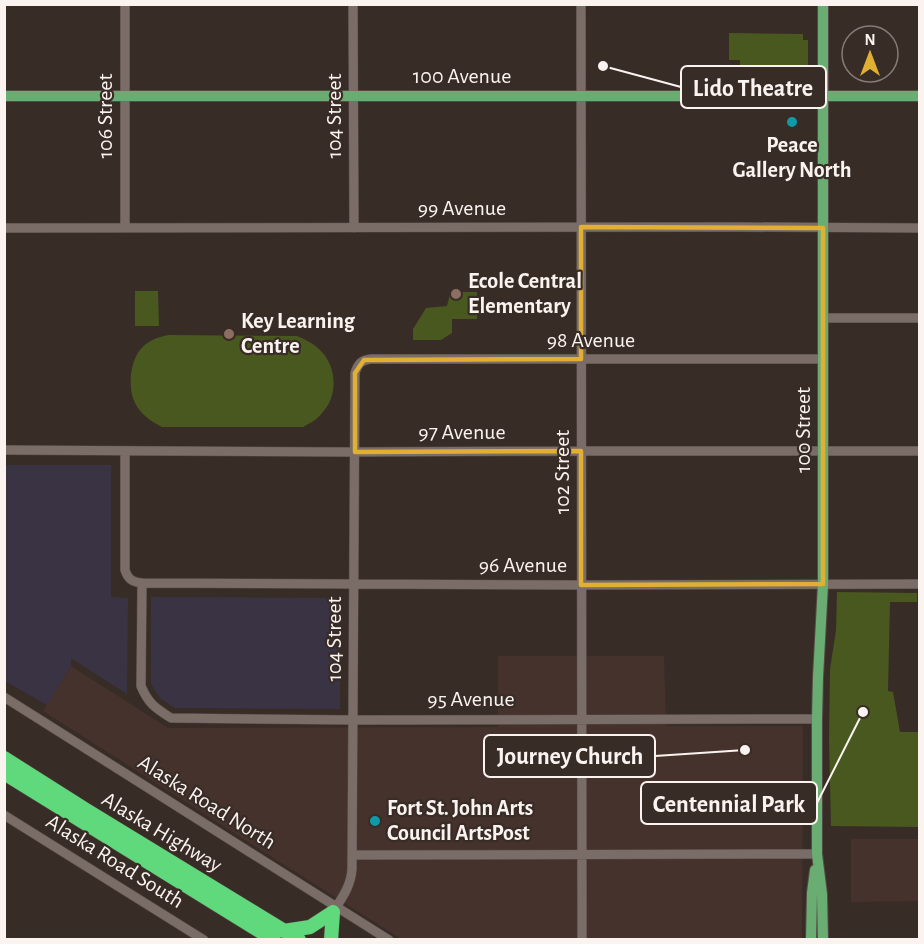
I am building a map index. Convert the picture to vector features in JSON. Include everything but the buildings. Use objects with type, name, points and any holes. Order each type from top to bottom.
[{"type":"highway","name":"Alaska Highway","points":[[4,758],[279,935]]},
{"type":"highway","name":"Alaska Highway","points":[[4,773],[256,928],[299,939]]},
{"type":"highway","points":[[279,935],[309,927],[335,909]]},
{"type":"highway","points":[[306,939],[319,929],[335,909]]},
{"type":"highway","points":[[331,939],[335,909]]},
{"type":"highway","points":[[256,928],[265,939]]},
{"type":"main road","name":"100 Street","points":[[823,4],[823,584],[817,719],[817,854],[822,894],[823,939]]},
{"type":"main road","name":"100 Avenue","points":[[4,96],[920,96]]},
{"type":"main road","name":"100 Street","points":[[811,939],[812,893],[817,854]]},
{"type":"street","name":"106 Street","points":[[125,4],[125,228]]},
{"type":"street","name":"104 Street","points":[[353,4],[354,228]]},
{"type":"street","name":"102 Street","points":[[581,4],[582,939]]},
{"type":"street","name":"99 Avenue","points":[[4,228],[920,228]]},
{"type":"street","points":[[823,318],[920,318]]},
{"type":"street","name":"98 Avenue","points":[[360,363],[371,358],[822,359]]},
{"type":"street","name":"104 Street","points":[[335,909],[351,881],[355,373],[360,363]]},
{"type":"street","name":"97 Avenue","points":[[4,450],[920,451]]},
{"type":"street","name":"96 Avenue","points":[[125,451],[125,570],[128,578],[134,582],[581,585],[920,584]]},
{"type":"street","name":"95 Avenue","points":[[142,583],[141,686],[153,706],[171,718],[817,719]]},
{"type":"street","name":"Alaska Road North","points":[[4,697],[335,909],[389,939]]},
{"type":"street","name":"Alaska Road South","points":[[4,815],[204,939]]},
{"type":"street","points":[[352,855],[817,854]]},
{"type":"highlighted area","points":[[581,227],[823,228],[823,584],[581,585],[581,451],[355,452],[355,373],[364,360],[581,359]]},
{"type":"shaded area","points":[[5,465],[111,465],[111,597],[128,598],[127,694],[71,658],[71,666],[47,705],[5,681]]},
{"type":"shaded area","points":[[151,597],[340,598],[340,709],[175,708],[160,698],[151,684]]},
{"type":"shaded area","points":[[498,656],[664,656],[666,726],[803,726],[802,939],[401,939],[43,711],[71,666],[168,728],[498,727]]},
{"type":"shaded area","points":[[851,839],[919,839],[919,901],[851,902]]},
{"type":"green space","points":[[729,33],[803,34],[803,40],[808,40],[808,82],[740,83],[740,60],[729,60]]},
{"type":"green space","points":[[135,291],[158,291],[159,326],[135,326]]},
{"type":"green space","points":[[477,292],[477,319],[452,319],[452,333],[441,340],[413,340],[413,329],[426,308],[447,306],[450,294]]},
{"type":"green space","points":[[169,335],[297,336],[322,352],[331,366],[334,382],[331,399],[320,415],[303,427],[162,427],[137,407],[132,393],[131,378],[135,359],[142,348],[153,340]]},
{"type":"green space","points":[[837,592],[917,593],[917,602],[890,602],[888,691],[893,692],[900,732],[919,732],[919,827],[831,826],[830,669],[836,630]]},
{"type":"place","name":"Lido Theatre","points":[[603,66]]},
{"type":"place","name":"Peace Gallery North","points":[[792,122]]},
{"type":"place","name":"Ecole Central Elementary","points":[[456,294]]},
{"type":"place","name":"Key Learning Centre","points":[[229,334]]},
{"type":"place","name":"Centennial Park","points":[[863,712]]},
{"type":"place","name":"Journey Church","points":[[745,750]]},
{"type":"place","name":"Fort St. John Arts Council ArtsPost","points":[[375,821]]}]
